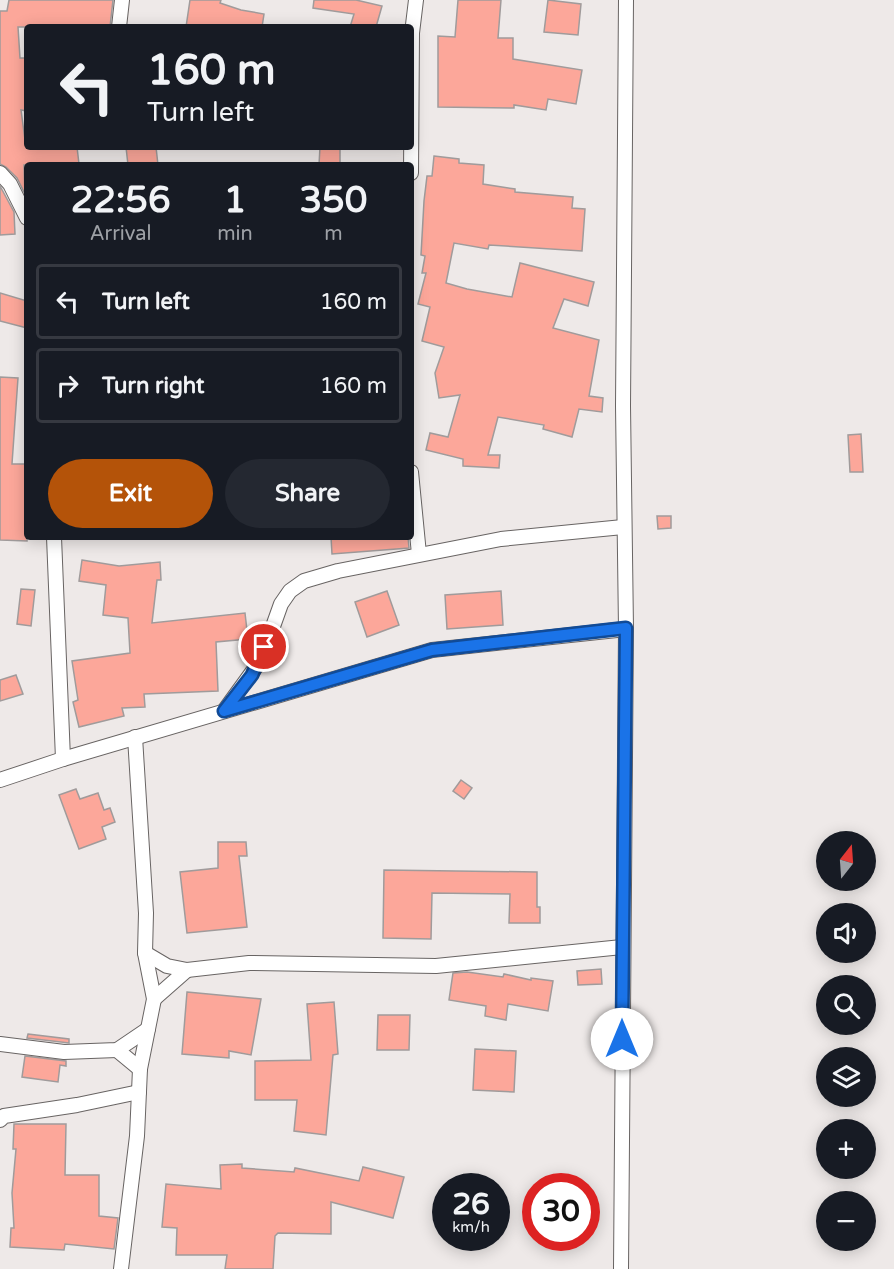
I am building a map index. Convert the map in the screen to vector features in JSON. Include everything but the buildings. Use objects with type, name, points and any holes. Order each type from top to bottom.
[{"type":"street","points":[[119,24],[122,0]]},
{"type":"street","points":[[413,24],[416,0]]},
{"type":"street","points":[[621,1269],[626,628],[623,527],[626,0]]},
{"type":"street","points":[[0,173],[10,184],[24,212]]},
{"type":"street","points":[[414,503],[419,554]]},
{"type":"street","points":[[224,711],[261,660],[274,618],[290,591],[304,581],[419,554],[501,539],[623,527]]},
{"type":"street","points":[[54,540],[63,759]]},
{"type":"street","points":[[0,780],[135,737],[432,650],[626,628]]},
{"type":"street","points":[[121,1269],[137,1136],[140,1070],[154,999],[145,953],[146,913],[135,737]]},
{"type":"street","points":[[145,953],[167,966],[187,970],[249,963],[436,966],[622,947]]},
{"type":"street","points":[[154,999],[187,970]]},
{"type":"street","points":[[0,1044],[64,1052],[117,1050],[148,1029]]},
{"type":"street","points":[[117,1050],[140,1070]]},
{"type":"street","points":[[0,1119],[4,1116],[77,1105],[139,1092]]},
{"type":"route","points":[[264,647],[261,660],[252,675],[224,711],[432,650],[626,628],[622,1039]]}]
